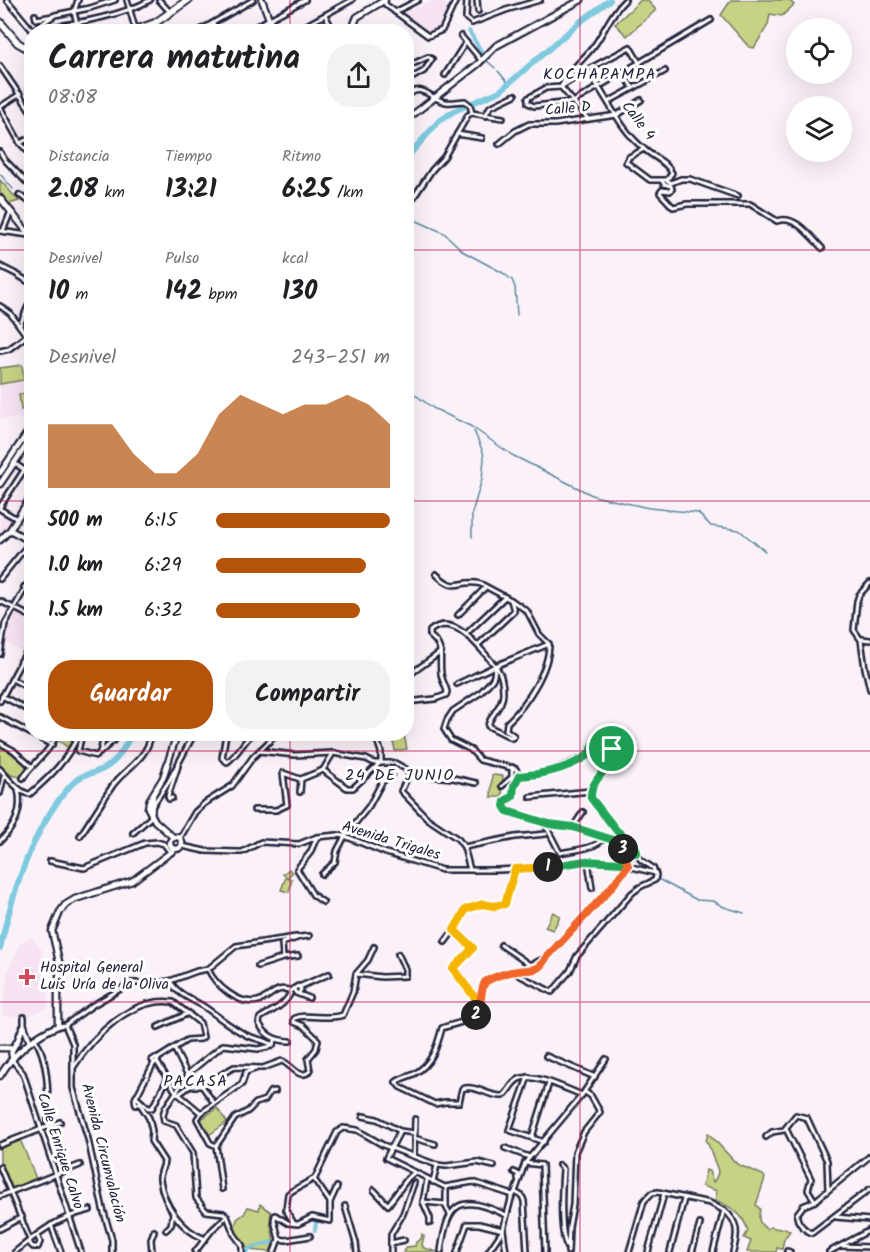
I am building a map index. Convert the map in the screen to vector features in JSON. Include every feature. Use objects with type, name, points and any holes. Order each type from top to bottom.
[{"type":"highway","points":[[172,15],[188,0]]},
{"type":"highway","points":[[153,24],[172,15],[194,0]]},
{"type":"highway","points":[[0,22],[18,44],[24,47]]},
{"type":"main road","points":[[261,0],[271,24]]},
{"type":"main road","points":[[354,24],[357,17],[384,0]]},
{"type":"main road","points":[[414,112],[435,99],[501,43],[581,0]]},
{"type":"main road","points":[[0,198],[24,228]]},
{"type":"main road","points":[[0,484],[24,440]]},
{"type":"main road","points":[[0,473],[24,447]]},
{"type":"main road","points":[[0,540],[10,531],[24,508]]},
{"type":"main road","points":[[10,531],[24,538]]},
{"type":"main road","points":[[0,1076],[32,1040],[58,1026],[60,966],[52,932],[65,905],[75,898],[132,881],[182,846],[180,838],[174,838],[151,816],[150,806],[153,795],[163,778],[175,741]]},
{"type":"main road","points":[[173,851],[170,844],[174,838]]},
{"type":"main road","points":[[24,1026],[32,1040]]},
{"type":"main road","points":[[13,1059],[12,1048],[24,1026]]},
{"type":"main road","points":[[0,1048],[12,1048]]},
{"type":"street","points":[[7,0],[27,24]]},
{"type":"street","points":[[77,23],[74,12],[78,0]]},
{"type":"street","points":[[35,15],[36,19],[74,12],[115,0]]},
{"type":"street","points":[[127,0],[134,24]]},
{"type":"street","points":[[71,24],[130,9],[150,0]]},
{"type":"street","points":[[159,0],[172,15]]},
{"type":"street","points":[[213,24],[253,0]]},
{"type":"street","points":[[260,24],[305,0]]},
{"type":"street","points":[[307,24],[352,0]]},
{"type":"street","points":[[384,0],[394,12],[411,24]]},
{"type":"street","points":[[394,12],[418,0]]},
{"type":"street","points":[[414,26],[428,36],[442,30],[456,0]]},
{"type":"street","points":[[467,0],[466,18],[472,23],[540,0]]},
{"type":"street","points":[[477,0],[478,11]]},
{"type":"street","points":[[561,87],[565,78],[597,42],[613,14],[625,0]]},
{"type":"street","points":[[324,14],[330,24]]},
{"type":"street","points":[[41,24],[55,15]]},
{"type":"street","points":[[640,64],[630,47],[561,87],[546,88],[534,93],[528,98],[528,103],[534,106],[573,102],[640,64],[711,20]]},
{"type":"street","points":[[461,36],[482,61]]},
{"type":"street","points":[[445,75],[466,42]]},
{"type":"street","points":[[414,63],[428,57],[432,59],[424,71],[414,77]]},
{"type":"street","points":[[0,66],[24,100]]},
{"type":"street","name":"Calle 4","points":[[587,70],[628,133],[644,150],[670,168],[672,173],[667,180]]},
{"type":"street","points":[[608,102],[665,70]]},
{"type":"street","points":[[623,73],[633,88]]},
{"type":"street","points":[[561,87],[588,120]]},
{"type":"street","points":[[414,91],[419,90],[429,93],[435,99],[449,102],[465,101],[472,112],[503,118]]},
{"type":"street","points":[[20,94],[0,107],[24,147]]},
{"type":"street","points":[[485,116],[490,107],[515,95]]},
{"type":"street","name":"Calle D","points":[[499,144],[515,130],[529,124],[555,124],[617,115],[641,100]]},
{"type":"street","points":[[414,197],[444,157],[465,119],[472,112]]},
{"type":"street","points":[[457,134],[482,138]]},
{"type":"street","points":[[20,143],[24,141]]},
{"type":"street","points":[[644,150],[627,160],[628,164],[650,180],[667,180],[671,183],[681,179],[690,179],[738,196]]},
{"type":"street","points":[[0,152],[24,180]]},
{"type":"street","points":[[662,181],[672,187],[670,191],[660,192],[671,206],[752,204],[777,220],[796,223],[822,248]]},
{"type":"street","points":[[19,195],[24,198]]},
{"type":"street","points":[[11,211],[2,231],[24,235]]},
{"type":"street","points":[[0,266],[24,279]]},
{"type":"street","points":[[0,306],[24,333]]},
{"type":"street","points":[[20,326],[24,316]]},
{"type":"street","points":[[0,351],[9,349],[24,338]]},
{"type":"street","points":[[11,462],[24,470],[0,508],[17,519]]},
{"type":"street","points":[[0,579],[24,550]]},
{"type":"street","points":[[436,574],[453,586],[475,583],[511,600],[530,614],[536,629],[549,645]]},
{"type":"street","points":[[870,583],[863,589],[857,601],[854,630],[860,638],[870,689]]},
{"type":"street","points":[[0,653],[3,629],[24,587]]},
{"type":"street","points":[[458,615],[486,587]]},
{"type":"street","points":[[466,634],[505,597]]},
{"type":"street","points":[[478,645],[514,611],[511,600]]},
{"type":"street","points":[[0,601],[24,613]]},
{"type":"street","points":[[414,701],[435,699],[446,695],[441,676],[441,652],[430,636],[431,629],[447,626],[466,634],[495,666],[500,675],[503,696],[500,708],[489,721],[488,726],[513,738],[513,735],[506,730],[507,723],[542,676],[549,645]]},
{"type":"street","points":[[860,638],[870,640]]},
{"type":"street","points":[[457,684],[549,645]]},
{"type":"street","points":[[414,671],[441,652]]},
{"type":"street","points":[[24,656],[1,698],[24,708]]},
{"type":"street","points":[[495,666],[492,680],[480,693],[448,716],[444,729],[451,740],[471,750],[480,760],[516,769],[519,776],[514,786],[513,796],[504,803],[507,811],[544,823],[573,827],[631,846],[642,860],[653,868],[655,873],[655,880],[632,893],[586,944],[570,971],[552,992],[513,972]]},
{"type":"street","points":[[11,679],[24,686]]},
{"type":"street","points":[[0,717],[24,730]]},
{"type":"street","points":[[519,776],[548,772],[585,757],[597,738],[604,735],[614,755],[591,791],[593,802],[617,831],[634,844],[636,853]]},
{"type":"street","points":[[45,741],[52,745]]},
{"type":"street","points":[[23,778],[54,741]]},
{"type":"street","points":[[0,769],[18,789],[25,794],[30,794],[68,756],[77,741]]},
{"type":"street","points":[[80,741],[78,751],[96,756],[113,741]]},
{"type":"street","points":[[100,753],[103,741]]},
{"type":"street","points":[[80,836],[114,783],[143,754],[150,741]]},
{"type":"street","points":[[150,806],[190,741]]},
{"type":"street","points":[[225,741],[222,758],[227,762],[233,758],[245,741]]},
{"type":"street","points":[[180,838],[195,812],[232,786],[249,761],[270,741]]},
{"type":"street","points":[[323,770],[351,789],[381,762],[377,741]]},
{"type":"street","points":[[0,743],[13,750],[31,766]]},
{"type":"street","points":[[259,751],[295,755],[333,753],[366,759],[374,763],[401,765],[409,774],[453,778],[476,783]]},
{"type":"street","points":[[254,810],[276,810],[287,805],[283,773],[300,779],[323,770],[333,753]]},
{"type":"street","points":[[172,798],[169,799],[168,796],[179,761]]},
{"type":"street","points":[[502,786],[512,777],[512,767]]},
{"type":"street","name":"Avenida Trigales","points":[[409,774],[401,790],[402,793],[428,819],[454,834],[464,847],[470,870]]},
{"type":"street","points":[[322,874],[335,862],[337,851],[345,836],[369,806],[382,783],[392,775]]},
{"type":"street","points":[[0,793],[4,776]]},
{"type":"street","points":[[300,779],[300,792]]},
{"type":"street","points":[[0,841],[15,824],[19,807],[18,789]]},
{"type":"street","points":[[531,797],[591,791]]},
{"type":"street","points":[[573,827],[583,812]]},
{"type":"street","points":[[133,833],[151,816]]},
{"type":"street","points":[[544,823],[560,853],[594,846],[603,841],[604,837]]},
{"type":"street","name":"Avenida Trigales","points":[[464,847],[546,834]]},
{"type":"street","name":"Avenida Trigales","points":[[182,846],[205,851],[242,852],[258,842],[299,844],[317,837],[345,836],[386,853],[422,862],[438,869],[470,870],[552,867],[588,861],[621,863],[624,850]]},
{"type":"street","points":[[317,837],[310,853],[298,865],[297,870],[314,896],[323,902]]},
{"type":"street","points":[[50,861],[84,868],[151,842],[164,844],[173,851]]},
{"type":"street","points":[[621,843],[628,866]]},
{"type":"street","points":[[588,861],[592,888]]},
{"type":"street","points":[[628,866],[655,873]]},
{"type":"street","points":[[568,1252],[575,1152],[584,1132],[600,1112],[591,1096],[528,1077],[516,1081],[502,1096],[465,1087],[462,1089],[459,1102],[437,1104],[397,1084],[397,1080],[415,1073],[428,1062],[439,1042],[441,1028],[476,1015],[485,982],[513,972],[537,969],[628,866]]},
{"type":"street","points":[[445,942],[466,909],[483,904],[493,906],[505,904],[515,869]]},
{"type":"street","points":[[454,930],[473,948],[453,969],[476,999],[476,1015]]},
{"type":"street","points":[[58,1026],[65,1025],[125,985],[135,982],[170,981],[197,970],[208,969],[236,946],[309,936]]},
{"type":"street","points":[[283,958],[282,943],[296,938]]},
{"type":"street","points":[[501,945],[530,965],[546,958]]},
{"type":"street","points":[[178,1093],[190,1086],[201,1086],[234,1067],[267,1067],[278,1061],[288,1064],[300,1074],[304,1075],[309,1072],[308,1059],[319,1041],[305,1027],[294,1022],[294,1018],[301,1015],[322,1018],[343,1015],[353,992],[356,974],[368,960],[374,947]]},
{"type":"street","points":[[356,974],[405,976],[405,969],[398,954]]},
{"type":"street","points":[[258,966],[298,956]]},
{"type":"street","points":[[208,969],[212,978],[222,989],[246,1000],[258,1001],[276,990],[285,988],[309,998]]},
{"type":"street","points":[[290,1041],[275,1041],[259,1026],[259,1020],[288,999],[296,987],[329,974]]},
{"type":"street","points":[[170,981],[184,996],[225,1023],[252,1038],[273,1045]]},
{"type":"street","points":[[299,987],[301,991],[299,993]]},
{"type":"street","points":[[72,1070],[112,1023],[136,1007],[168,1002],[177,1004],[190,1013],[200,1023],[204,1036],[199,1040],[189,1039],[156,1061],[136,1097],[135,1104],[141,1103],[149,1108],[153,1106],[167,1079]]},
{"type":"street","points":[[158,1027],[190,1013]]},
{"type":"street","points":[[24,1017],[24,1026]]},
{"type":"street","name":"Avenida Circunvalación","points":[[65,1025],[73,1044],[72,1070],[76,1100],[112,1240],[112,1252]]},
{"type":"street","points":[[32,1040],[39,1046],[43,1059],[47,1088],[48,1126]]},
{"type":"street","points":[[242,1252],[242,1245],[232,1230],[227,1216],[223,1213],[206,1211],[196,1198],[194,1154],[177,1126],[167,1123],[163,1118],[165,1108],[178,1093],[190,1072],[223,1045],[265,1049],[273,1045],[275,1041]]},
{"type":"street","points":[[174,1048],[188,1076]]},
{"type":"street","points":[[546,1056],[595,1077]]},
{"type":"street","name":"Calle Enrique Calvo","points":[[13,1059],[23,1073],[30,1101],[81,1252]]},
{"type":"street","points":[[488,1252],[503,1230],[525,1163],[584,1094],[606,1059]]},
{"type":"street","points":[[156,1061],[178,1093],[201,1113]]},
{"type":"street","points":[[216,1146],[210,1143],[197,1119],[201,1113],[242,1084],[246,1072],[256,1068]]},
{"type":"street","points":[[528,1077],[509,1130],[544,1142]]},
{"type":"street","points":[[532,1137],[549,1083]]},
{"type":"street","points":[[201,1086],[214,1103]]},
{"type":"street","points":[[222,1189],[216,1146],[235,1118],[248,1111],[256,1103],[265,1100],[270,1092],[275,1091]]},
{"type":"street","points":[[141,1103],[149,1118],[152,1131],[151,1141],[164,1161],[160,1181],[164,1199],[173,1213],[193,1234],[205,1239]]},
{"type":"street","points":[[766,1137],[772,1132],[786,1129],[796,1115],[804,1116],[827,1161],[828,1190]]},
{"type":"street","points":[[363,1116],[377,1119],[400,1131],[435,1144]]},
{"type":"street","points":[[414,1156],[415,1119]]},
{"type":"street","points":[[0,1145],[60,1122]]},
{"type":"street","points":[[293,1222],[286,1210],[288,1194],[314,1179],[337,1132],[343,1128],[357,1130],[372,1140],[437,1165],[477,1162],[494,1166]]},
{"type":"street","points":[[786,1129],[811,1179],[808,1190],[815,1201]]},
{"type":"street","points":[[400,1131],[386,1158],[427,1180],[446,1187],[473,1182],[522,1196],[527,1252]]},
{"type":"street","points":[[504,1148],[529,1157]]},
{"type":"street","points":[[870,1156],[815,1201],[804,1206],[797,1214],[798,1221],[810,1234],[870,1189]]},
{"type":"street","points":[[525,1163],[542,1165],[546,1252]]},
{"type":"street","points":[[0,1196],[80,1165]]},
{"type":"street","points":[[433,1182],[437,1165]]},
{"type":"street","points":[[559,1165],[563,1169],[563,1231],[565,1244],[568,1247]]},
{"type":"street","points":[[1,1170],[22,1217],[29,1241],[33,1247],[38,1246]]},
{"type":"street","points":[[374,1190],[388,1205],[415,1172]]},
{"type":"street","points":[[514,1172],[518,1174],[519,1182]]},
{"type":"street","points":[[314,1179],[330,1202]]},
{"type":"street","points":[[427,1180],[423,1202],[430,1223]]},
{"type":"street","points":[[391,1252],[391,1234],[403,1214],[414,1183]]},
{"type":"street","points":[[274,1252],[279,1239],[274,1215],[278,1215],[288,1223],[300,1224],[312,1217],[330,1222],[330,1202],[336,1187]]},
{"type":"street","points":[[446,1187],[446,1204],[450,1215]]},
{"type":"street","points":[[629,1252],[646,1197],[655,1192],[724,1210],[735,1220],[737,1230],[733,1252]]},
{"type":"street","points":[[648,1252],[664,1194]]},
{"type":"street","points":[[670,1252],[685,1199]]},
{"type":"street","points":[[423,1202],[446,1204]]},
{"type":"street","points":[[441,1251],[444,1228],[450,1215],[460,1206],[474,1203],[507,1215]]},
{"type":"street","points":[[345,1206],[357,1252]]},
{"type":"street","points":[[15,1252],[51,1224],[68,1215],[90,1210]]},
{"type":"street","points":[[713,1252],[724,1210]]},
{"type":"street","points":[[166,1230],[171,1225],[173,1213]]},
{"type":"street","points":[[195,1252],[227,1216]]},
{"type":"street","points":[[722,1217],[731,1216]]},
{"type":"street","points":[[0,1229],[22,1217]]},
{"type":"street","points":[[834,1217],[870,1220]]},
{"type":"street","points":[[51,1224],[61,1252]]},
{"type":"street","points":[[457,1252],[467,1224],[479,1224],[503,1230]]},
{"type":"street","points":[[692,1252],[700,1224]]},
{"type":"street","points":[[503,1230],[506,1252]]},
{"type":"street","points":[[829,1252],[870,1230]]},
{"type":"street","points":[[152,1252],[151,1239],[154,1231]]},
{"type":"street","points":[[36,1235],[40,1242],[38,1246],[41,1252]]},
{"type":"street","points":[[279,1239],[310,1236]]},
{"type":"street","points":[[391,1243],[404,1240]]},
{"type":"street","points":[[841,1246],[870,1247]]},
{"type":"shaded area","points":[[436,0],[444,0],[449,13],[433,34],[400,12]]},
{"type":"shaded area","points":[[23,364],[24,421],[18,418],[0,419],[0,367]]},
{"type":"shaded area","points":[[0,511],[14,519],[8,530],[0,537]]},
{"type":"shaded area","points":[[14,612],[24,617],[23,652],[4,642],[6,629]]},
{"type":"shaded area","name":"Hospital General Luis Uría de la Oliva","points":[[32,937],[43,952],[48,982],[48,1008],[26,1017],[2,1016],[8,972],[21,942]]},
{"type":"green space","points":[[641,0],[647,0],[656,10],[627,36],[615,24]]},
{"type":"green space","points":[[731,0],[789,0],[794,5],[782,16],[770,14],[768,25],[754,48],[749,47],[721,15]]},
{"type":"green space","points":[[0,180],[19,201],[9,204],[0,195]]},
{"type":"green space","points":[[22,365],[24,380],[0,384],[0,368]]},
{"type":"green space","points":[[19,394],[24,394],[24,410],[21,410]]},
{"type":"green space","points":[[59,741],[74,741],[70,749]]},
{"type":"green space","points":[[393,741],[405,741],[407,749],[395,751]]},
{"type":"green space","points":[[0,747],[25,765],[26,768],[20,777],[11,775],[0,765]]},
{"type":"green space","points":[[492,775],[503,776],[502,797],[491,797]]},
{"type":"green space","points":[[289,869],[292,873],[287,878],[292,879],[289,892],[281,890],[286,877],[283,874]]},
{"type":"green space","points":[[553,912],[560,916],[553,930],[545,927]]},
{"type":"green space","points":[[217,1108],[227,1122],[209,1135],[199,1121]]},
{"type":"green space","points":[[708,1133],[737,1164],[765,1178],[756,1205],[760,1209],[759,1220],[767,1229],[770,1227],[785,1228],[790,1231],[784,1239],[782,1249],[777,1248],[776,1252],[747,1252],[751,1241],[744,1238],[748,1231],[740,1215],[715,1200],[717,1191],[702,1186],[706,1170],[709,1171],[713,1182],[718,1171],[706,1141]]},
{"type":"green space","points":[[20,1139],[37,1181],[12,1191],[0,1164],[0,1147]]},
{"type":"green space","points":[[260,1204],[271,1212],[270,1224],[273,1240],[270,1252],[249,1250],[234,1230],[237,1219],[248,1207],[259,1210]]},
{"type":"green space","points":[[422,1234],[424,1248],[437,1252],[403,1252],[406,1247],[415,1246]]},
{"type":"waterway","points":[[414,150],[438,122],[454,111],[500,91],[580,22],[610,0]]},
{"type":"waterway","points":[[469,31],[484,56]]},
{"type":"waterway","points":[[487,61],[495,68]]},
{"type":"waterway","points":[[498,71],[508,83]]},
{"type":"waterway","points":[[0,174],[13,189]]},
{"type":"waterway","points":[[414,220],[444,233],[464,252],[512,280],[515,287],[517,315]]},
{"type":"waterway","points":[[414,394],[433,408],[472,427],[512,455],[594,496],[649,508],[698,513],[711,526],[739,530],[765,551]]},
{"type":"waterway","points":[[472,537],[472,513],[482,479],[484,459],[474,431]]},
{"type":"waterway","points":[[0,948],[18,883],[45,821],[71,785],[81,777],[110,765],[128,741]]},
{"type":"waterway","points":[[660,880],[697,900],[713,901],[744,913]]},
{"type":"waterway","points":[[315,1230],[316,1222]]},
{"type":"waterway","points":[[247,1251],[253,1247],[273,1242]]},
{"type":"place","name":"Hospital General Luis Uría de la Oliva","points":[[27,977]]},
{"type":"district","name":"KOCHAPAMPA","points":[[600,74]]},
{"type":"district","name":"24 DE JUNIO","points":[[400,775]]},
{"type":"district","name":"PACASA","points":[[196,1081]]},
{"type":"route","points":[[612,749],[604,735],[599,736],[585,757],[548,772],[519,776],[513,789],[513,796],[505,801],[504,808],[507,811],[549,824],[573,827],[621,843],[627,861],[628,866],[537,969],[518,970],[485,982],[476,1015],[478,1003],[476,999],[453,970],[473,948],[454,930],[465,910],[479,904],[493,906],[505,904],[515,869],[552,867],[580,861],[621,863],[623,860],[623,852],[624,850],[621,843],[631,846],[637,852],[634,844],[617,831],[593,802],[590,795],[599,775],[614,755],[612,749]]}]
